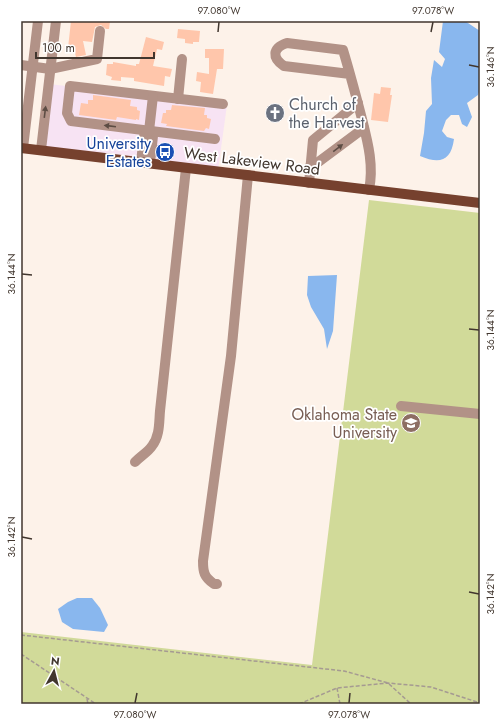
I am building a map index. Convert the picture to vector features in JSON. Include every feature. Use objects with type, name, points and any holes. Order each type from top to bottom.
[{"type":"main road","name":"West Lakeview Road","points":[[22,148],[480,203]]},
{"type":"street","points":[[22,148],[38,21]]},
{"type":"street","points":[[41,150],[56,21]]},
{"type":"street","points":[[21,65],[50,69],[97,59],[100,31]]},
{"type":"street","points":[[350,74],[284,66],[278,62],[275,57],[276,50],[280,45],[287,43],[343,50],[350,74],[358,103],[371,160],[372,177],[369,190]]},
{"type":"street","points":[[178,99],[182,59]]},
{"type":"street","points":[[215,139],[70,121],[67,113],[70,86],[223,104]]},
{"type":"street","points":[[146,163],[153,136],[149,131],[153,96]]},
{"type":"street","points":[[309,183],[313,140],[358,103]]},
{"type":"street","points":[[310,166],[317,163],[364,128]]},
{"type":"street","points":[[136,462],[152,446],[156,439],[159,426],[160,403],[186,168]]},
{"type":"street","points":[[217,584],[214,584],[207,579],[203,573],[203,561],[231,356],[248,175]]},
{"type":"street","points":[[401,406],[480,414]]},
{"type":"path","points":[[21,635],[344,671],[388,683],[431,687],[480,702]]},
{"type":"path","points":[[21,654],[96,704]]},
{"type":"path","points":[[299,704],[337,688],[388,683],[411,704]]},
{"type":"path","points":[[337,688],[340,704]]},
{"type":"path","points":[[88,698],[88,704]]},
{"type":"shaded area","points":[[49,84],[227,105],[218,170],[41,149]]},
{"type":"green space","name":"Oklahoma State University","points":[[369,200],[480,213],[480,704],[21,704],[21,632],[312,665]]},
{"type":"water","points":[[443,21],[465,21],[480,31],[480,89],[478,95],[467,103],[472,117],[467,127],[462,124],[459,115],[451,115],[446,120],[442,131],[447,137],[454,139],[452,147],[447,157],[433,160],[420,156],[426,111],[432,104],[431,78],[434,60],[442,67],[445,59],[439,52]]},
{"type":"water","points":[[337,275],[333,331],[327,349],[324,329],[311,307],[307,295],[308,276]]},
{"type":"water","points":[[77,598],[92,598],[100,608],[108,625],[104,632],[73,629],[62,622],[58,609]]},
{"type":"building","points":[[71,21],[110,21],[109,29],[106,29],[101,25],[95,27],[92,42],[83,41],[86,55],[76,57],[74,49],[68,48]]},
{"type":"building","points":[[178,29],[200,31],[199,42],[193,42],[193,44],[185,43],[185,39],[177,38]]},
{"type":"building","points":[[146,37],[164,42],[162,50],[157,49],[153,66],[172,69],[170,77],[165,76],[164,86],[134,81],[134,78],[121,77],[121,81],[111,80],[112,77],[106,75],[107,64],[113,64],[113,62],[136,66],[136,64],[139,64]]},
{"type":"building","points":[[205,49],[224,49],[223,69],[217,69],[213,94],[200,92],[201,82],[196,81],[197,72],[209,74],[209,58],[205,58]]},
{"type":"building","points":[[381,87],[391,88],[390,95],[392,95],[388,122],[371,120],[374,93],[380,94]]},
{"type":"building","points":[[93,95],[131,100],[130,106],[137,107],[137,110],[140,111],[139,120],[117,117],[116,120],[79,115],[81,103],[88,104],[88,100],[93,100]]},
{"type":"building","points":[[172,105],[205,108],[204,115],[207,115],[207,118],[211,119],[209,129],[206,128],[204,131],[166,126],[167,124],[161,123],[163,113],[166,113],[166,110],[171,110]]},
{"type":"place","name":"Church of the Harvest","points":[[275,113]]},
{"type":"place","name":"University Estates","points":[[165,152]]},
{"type":"place","name":"Oklahoma State University","points":[[411,423]]}]
